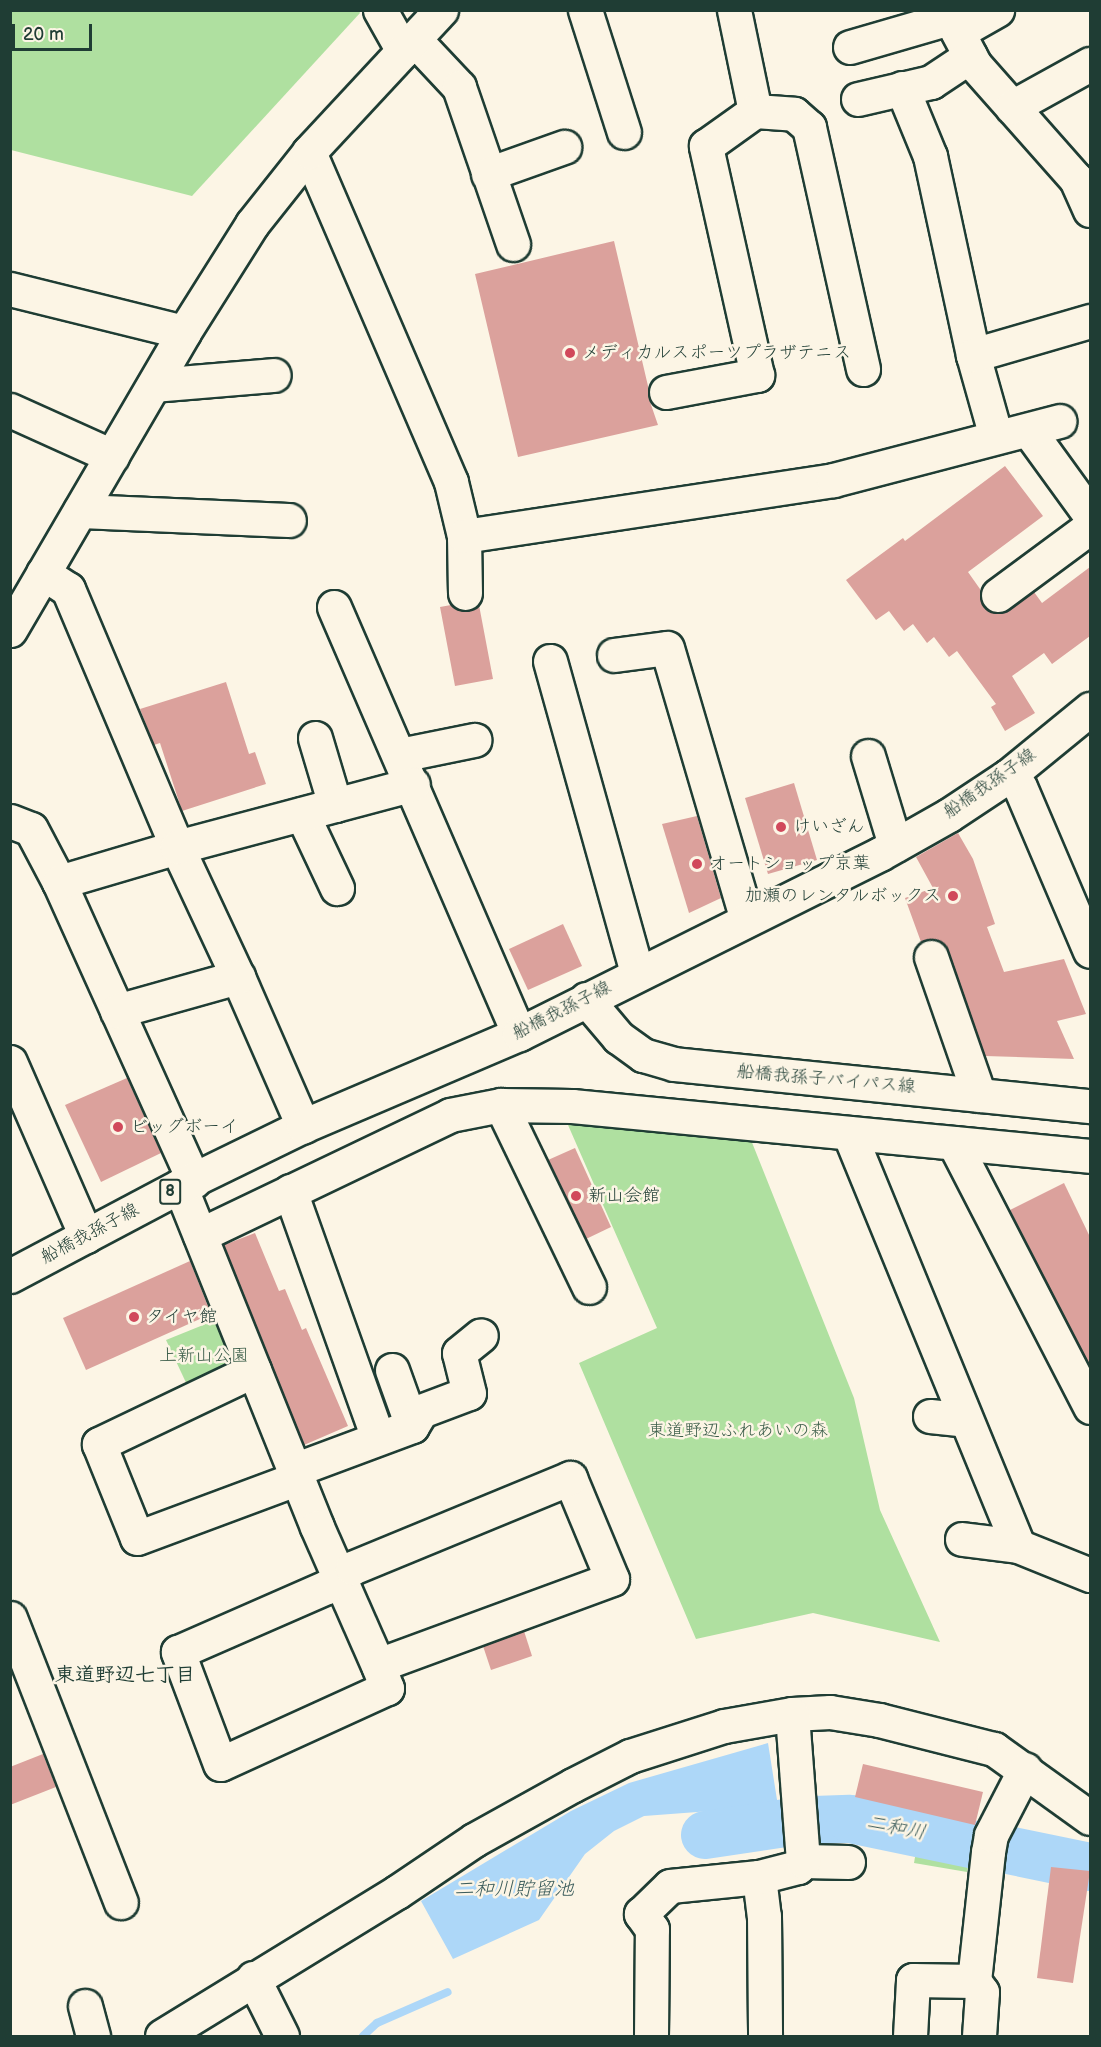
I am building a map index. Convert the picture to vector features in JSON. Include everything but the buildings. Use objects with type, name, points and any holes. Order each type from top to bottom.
[{"type":"street","points":[[380,10],[409,45],[459,87],[513,244]]},
{"type":"street","points":[[10,630],[28,585],[80,511],[184,332],[252,224],[309,152],[441,10]]},
{"type":"street","points":[[585,10],[624,132]]},
{"type":"street","points":[[734,10],[755,111]]},
{"type":"street","points":[[850,47],[956,29],[997,10]]},
{"type":"street","points":[[858,99],[931,82],[956,29]]},
{"type":"street","points":[[956,29],[975,66],[1012,107],[1083,176],[1090,210]]},
{"type":"street","points":[[1012,107],[1089,64]]},
{"type":"street","points":[[902,88],[930,156],[972,355],[996,436]]},
{"type":"street","points":[[666,392],[757,375],[706,146],[755,111],[794,114],[809,128],[863,369]]},
{"type":"street","points":[[488,174],[564,147]]},
{"type":"street","points":[[309,152],[450,482],[464,536],[465,593]]},
{"type":"street","points":[[10,289],[184,332]]},
{"type":"street","points":[[972,355],[1090,321]]},
{"type":"street","points":[[154,385],[274,375]]},
{"type":"street","points":[[10,410],[112,456]]},
{"type":"street","points":[[464,536],[833,480],[915,460],[996,436],[1046,428],[1090,515]]},
{"type":"street","points":[[80,511],[288,519]]},
{"type":"street","points":[[998,595],[1090,527]]},
{"type":"street","points":[[28,585],[68,589],[177,847],[238,977],[303,1126]]},
{"type":"street","points":[[334,607],[413,784],[519,1034]]},
{"type":"street","points":[[614,655],[667,648],[747,920]]},
{"type":"street","points":[[550,661],[637,973]]},
{"type":"street","name":"船橋我孫子線","points":[[10,1276],[303,1126],[519,1034],[895,845],[949,815],[1008,776],[1090,709]]},
{"type":"street","points":[[315,738],[335,805]]},
{"type":"street","points":[[400,755],[474,740]]},
{"type":"street","points":[[868,756],[895,845]]},
{"type":"street","points":[[1008,776],[1020,787],[1090,951]]},
{"type":"street","points":[[59,882],[177,847],[413,784]]},
{"type":"street","points":[[302,814],[337,888]]},
{"type":"street","points":[[10,821],[32,830],[59,882],[117,1011],[187,1184],[200,1235],[296,1474],[340,1578],[378,1665],[387,1688],[220,1764],[178,1652],[327,1587],[340,1578],[352,1568],[570,1479],[612,1579],[378,1665]]},
{"type":"street","points":[[931,957],[979,1095]]},
{"type":"street","points":[[117,1011],[238,977]]},
{"type":"street","name":"船橋我孫子バイパス線","points":[[585,999],[618,1037],[643,1055],[674,1064],[1090,1106]]},
{"type":"street","points":[[10,1062],[86,1236]]},
{"type":"street","points":[[200,1235],[450,1115],[501,1105],[572,1106],[1090,1156]]},
{"type":"street","points":[[501,1105],[589,1287]]},
{"type":"street","points":[[849,1133],[1018,1546]]},
{"type":"street","points":[[954,1143],[1090,1407]]},
{"type":"street","points":[[290,1191],[374,1427]]},
{"type":"street","points":[[254,1370],[99,1444],[137,1538],[412,1426],[421,1411],[469,1394],[459,1353],[481,1335]]},
{"type":"street","points":[[392,1370],[412,1426]]},
{"type":"street","points":[[930,1416],[966,1420]]},
{"type":"street","points":[[962,1539],[1018,1546],[1090,1575]]},
{"type":"street","points":[[10,1618],[121,1902]]},
{"type":"street","points":[[162,2037],[253,1978],[397,1892],[474,1840],[621,1761],[724,1726],[792,1714],[830,1712],[879,1720],[994,1749],[1025,1769],[1090,1818]]},
{"type":"street","points":[[651,2037],[652,1929],[635,1921],[670,1886],[759,1877],[798,1867],[803,1861],[792,1714]]},
{"type":"street","points":[[979,2037],[982,1992],[974,1981],[990,1844],[1025,1769]]},
{"type":"street","points":[[803,1861],[848,1862]]},
{"type":"street","points":[[759,1877],[764,1916],[765,2037]]},
{"type":"street","points":[[253,1978],[282,2037]]},
{"type":"street","points":[[910,2037],[913,1980],[974,1981]]},
{"type":"green space","points":[[11,11],[359,11],[360,13],[192,196],[11,150]]},
{"type":"green space","name":"東道野辺ふれあいの森","points":[[574,1123],[751,1140],[854,1398],[880,1510],[940,1642],[813,1613],[696,1639],[579,1363],[657,1328],[568,1125]]},
{"type":"green space","name":"上新山公園","points":[[218,1319],[235,1362],[189,1389],[166,1340]]},
{"type":"green space","points":[[918,1840],[971,1851],[967,1872],[914,1863]]},
{"type":"water","name":"二和川貯留池","points":[[768,1743],[778,1806],[644,1816],[614,1831],[585,1854],[539,1920],[453,1959],[421,1901],[571,1811],[629,1783]]},
{"type":"waterway","name":"二和川","points":[[814,1820],[850,1819],[976,1845]]},
{"type":"waterway","name":"二和川","points":[[705,1835],[792,1822]]},
{"type":"waterway","name":"二和川","points":[[1003,1849],[1090,1867]]},
{"type":"waterway","name":"二和川","points":[[363,2036],[377,2023],[448,1992]]},
{"type":"place","name":"メディカルスポーツプラザテニス","points":[[570,353]]},
{"type":"place","name":"けいざん","points":[[781,827]]},
{"type":"place","name":"オートショップ京葉","points":[[697,864]]},
{"type":"place","name":"加瀬のレンタルボックス","points":[[953,896]]},
{"type":"place","name":"ビッグボーイ","points":[[118,1127]]},
{"type":"place","name":"新山会館","points":[[576,1196]]},
{"type":"place","name":"タイヤ館","points":[[134,1317]]},
{"type":"district","name":"東道野辺七丁目","points":[[125,1675]]}]
